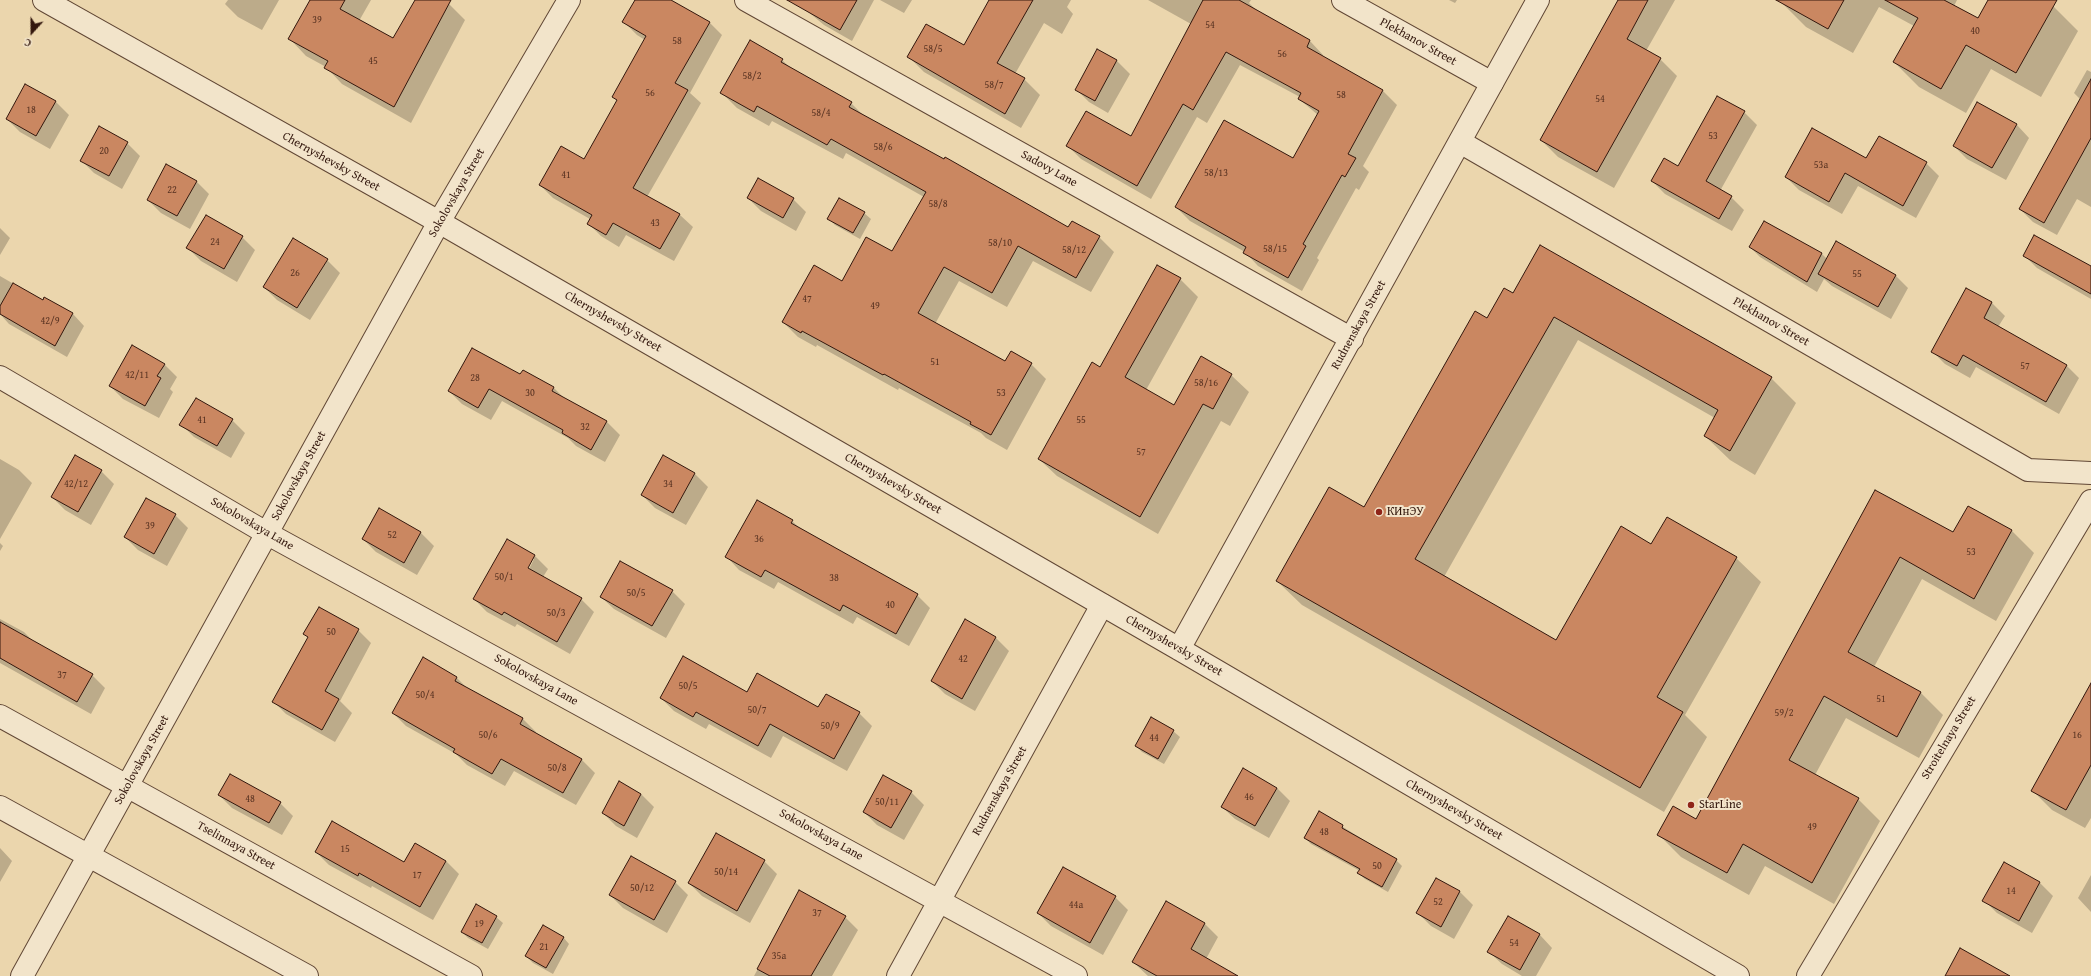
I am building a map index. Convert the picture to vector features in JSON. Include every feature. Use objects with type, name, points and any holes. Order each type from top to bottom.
[{"type":"street","name":"Chernyshevsky Street","points":[[44,0],[439,222],[1180,649],[1738,976]]},
{"type":"street","name":"Sokolovskaya Street","points":[[22,976],[268,534],[439,222],[569,0]]},
{"type":"street","name":"Sadovy Lane","points":[[746,0],[1352,339]]},
{"type":"street","name":"Plekhanov Street","points":[[1343,0],[1492,83]]},
{"type":"street","name":"Rudnenskaya Street","points":[[1180,649],[1538,0]]},
{"type":"street","name":"Plekhanov Street","points":[[1460,142],[2028,470],[2091,473]]},
{"type":"street","name":"Sokolovskaya Lane","points":[[0,377],[268,534],[940,900],[1076,976]]},
{"type":"street","name":"Stroitelnaya Street","points":[[1808,976],[2091,500]]},
{"type":"street","name":"Rudnenskaya Street","points":[[898,976],[1102,605]]},
{"type":"street","name":"Tselinnaya Street","points":[[0,716],[471,976]]},
{"type":"street","points":[[0,807],[307,976]]},
{"type":"building","points":[[310,0],[345,0],[340,9],[393,38],[415,0],[451,0],[394,107],[324,68],[328,61],[288,39]]},
{"type":"building","points":[[635,0],[671,0],[710,22],[675,83],[688,90],[633,188],[680,214],[660,249],[613,223],[606,235],[587,224],[592,215],[539,185],[561,146],[584,159],[617,100],[612,97],[646,36],[622,22]]},
{"type":"building","points":[[787,0],[857,0],[840,30]]},
{"type":"building","points":[[989,0],[1033,0],[997,63],[1025,78],[1005,114],[907,57],[926,24],[964,45]]},
{"type":"building","points":[[1203,0],[1239,0],[1310,40],[1307,47],[1383,90],[1348,154],[1356,158],[1345,177],[1342,175],[1303,244],[1306,246],[1288,278],[1243,253],[1246,247],[1175,207],[1224,120],[1293,158],[1319,111],[1298,99],[1301,93],[1226,52],[1193,110],[1183,104],[1137,186],[1066,146],[1086,111],[1131,136]]},
{"type":"building","points":[[1618,0],[1648,0],[1627,39],[1661,58],[1597,172],[1540,140]]},
{"type":"building","points":[[1776,0],[1844,0],[1828,29]]},
{"type":"building","points":[[1885,0],[1944,0],[1978,18],[1988,0],[2057,0],[2016,73],[1966,45],[1941,89],[1893,62],[1918,18]]},
{"type":"building","points":[[750,40],[783,59],[781,62],[852,102],[849,107],[944,159],[945,157],[1068,227],[1072,221],[1100,236],[1076,278],[1018,246],[992,293],[944,267],[918,313],[1005,361],[1011,351],[1032,363],[991,435],[970,424],[971,422],[884,374],[883,375],[802,331],[801,333],[782,322],[814,265],[842,281],[866,237],[892,251],[926,192],[831,139],[827,145],[757,106],[754,112],[720,93]]},
{"type":"building","points":[[1097,49],[1117,60],[1095,101],[1075,90]]},
{"type":"building","points":[[2091,79],[2091,138],[2044,223],[2019,209]]},
{"type":"building","points":[[25,84],[56,101],[36,136],[6,119]]},
{"type":"building","points":[[1717,96],[1745,111],[1706,181],[1732,196],[1719,219],[1651,181],[1664,158],[1678,166]]},
{"type":"building","points":[[1977,102],[2017,124],[1992,168],[1953,146]]},
{"type":"building","points":[[99,126],[128,142],[109,176],[80,161]]},
{"type":"building","points":[[1812,128],[1866,158],[1879,136],[1927,162],[1903,206],[1845,173],[1829,202],[1785,177]]},
{"type":"building","points":[[166,164],[197,181],[177,216],[147,200]]},
{"type":"building","points":[[758,178],[794,198],[783,218],[747,198]]},
{"type":"building","points":[[839,198],[865,212],[853,233],[827,219]]},
{"type":"building","points":[[206,215],[243,236],[224,269],[186,248]]},
{"type":"building","points":[[1764,221],[1822,253],[1807,282],[1749,247]]},
{"type":"building","points":[[2034,235],[2091,266],[2091,294],[2023,256]]},
{"type":"building","points":[[293,238],[328,259],[297,308],[263,287]]},
{"type":"building","points":[[1836,241],[1896,275],[1878,307],[1818,274]]},
{"type":"building","name":"КИнЭУ","points":[[1540,245],[1772,377],[1730,451],[1704,436],[1718,410],[1554,317],[1415,559],[1556,640],[1621,526],[1651,544],[1667,517],[1737,557],[1657,697],[1683,712],[1640,788],[1276,581],[1329,487],[1364,507],[1475,311],[1487,318],[1504,288],[1513,293]]},
{"type":"building","points":[[1157,265],[1181,278],[1125,377],[1174,405],[1201,356],[1232,374],[1213,409],[1203,404],[1140,517],[1038,459],[1092,362],[1100,367]]},
{"type":"building","points":[[13,283],[43,300],[44,297],[73,313],[55,346],[0,314],[0,306]]},
{"type":"building","points":[[1966,288],[1992,302],[1984,318],[2067,365],[2046,402],[1963,355],[1957,366],[1931,352]]},
{"type":"building","points":[[132,345],[165,364],[157,376],[161,378],[145,406],[109,386]]},
{"type":"building","points":[[472,348],[520,374],[523,370],[554,387],[552,391],[607,421],[591,450],[562,433],[563,430],[489,389],[478,408],[448,391]]},
{"type":"building","points":[[196,398],[233,419],[217,446],[179,425]]},
{"type":"building","points":[[75,455],[102,470],[78,512],[51,497]]},
{"type":"building","points":[[663,455],[695,473],[673,513],[641,495]]},
{"type":"building","points":[[1875,490],[1953,532],[1968,506],[2012,530],[1974,599],[1900,557],[1848,652],[1921,692],[1897,737],[1824,696],[1789,760],[1859,798],[1812,883],[1743,844],[1727,873],[1657,835],[1673,806],[1696,819]]},
{"type":"building","points":[[146,498],[176,514],[154,554],[124,537]]},
{"type":"building","points":[[757,500],[793,520],[791,523],[918,594],[896,634],[843,605],[840,611],[765,570],[761,577],[725,557]]},
{"type":"building","points":[[379,508],[421,532],[404,563],[362,539]]},
{"type":"building","points":[[507,539],[535,555],[528,568],[582,598],[557,642],[504,612],[502,615],[473,599]]},
{"type":"building","points":[[620,561],[673,590],[652,626],[600,597]]},
{"type":"building","points":[[319,607],[359,629],[325,691],[339,699],[322,730],[272,702],[308,637],[303,634]]},
{"type":"building","points":[[965,619],[996,637],[962,699],[931,681]]},
{"type":"building","points":[[0,622],[93,674],[77,702],[0,658]]},
{"type":"building","points":[[683,656],[747,692],[757,673],[818,707],[826,694],[860,712],[834,759],[770,724],[758,746],[696,712],[693,717],[660,698]]},
{"type":"building","points":[[423,657],[457,677],[455,681],[523,718],[520,724],[582,759],[563,793],[501,759],[492,774],[453,752],[455,749],[392,713]]},
{"type":"building","points":[[2091,683],[2091,765],[2066,810],[2031,791]]},
{"type":"building","points":[[1151,717],[1174,730],[1158,759],[1135,746]]},
{"type":"building","points":[[1243,768],[1277,788],[1255,826],[1221,807]]},
{"type":"building","points":[[230,774],[281,802],[269,823],[218,795]]},
{"type":"building","points":[[883,775],[912,791],[891,828],[863,812]]},
{"type":"building","points":[[619,781],[641,794],[624,826],[602,813]]},
{"type":"building","points":[[1319,811],[1343,825],[1342,828],[1397,859],[1382,887],[1357,873],[1360,869],[1304,838]]},
{"type":"building","points":[[332,821],[404,862],[415,843],[446,861],[420,907],[359,873],[358,876],[315,852]]},
{"type":"building","points":[[716,833],[765,860],[737,911],[688,883]]},
{"type":"building","points":[[631,856],[676,881],[654,920],[609,895]]},
{"type":"building","points":[[2004,862],[2040,882],[2019,921],[1982,901]]},
{"type":"building","points":[[1063,867],[1116,896],[1090,943],[1037,913]]},
{"type":"building","points":[[1436,878],[1460,891],[1441,927],[1416,913]]},
{"type":"building","points":[[799,890],[846,916],[811,976],[770,976],[757,969]]},
{"type":"building","points":[[1166,901],[1205,923],[1191,949],[1238,976],[1157,976],[1132,962]]},
{"type":"building","points":[[476,904],[497,916],[482,943],[461,932]]},
{"type":"building","points":[[1508,916],[1540,934],[1520,970],[1487,952]]},
{"type":"building","points":[[543,925],[564,937],[546,968],[525,956]]},
{"type":"building","points":[[1960,948],[2010,976],[1945,976]]},
{"type":"place","name":"КИнЭУ","points":[[1379,512]]},
{"type":"place","name":"StarLine","points":[[1691,805]]}]
